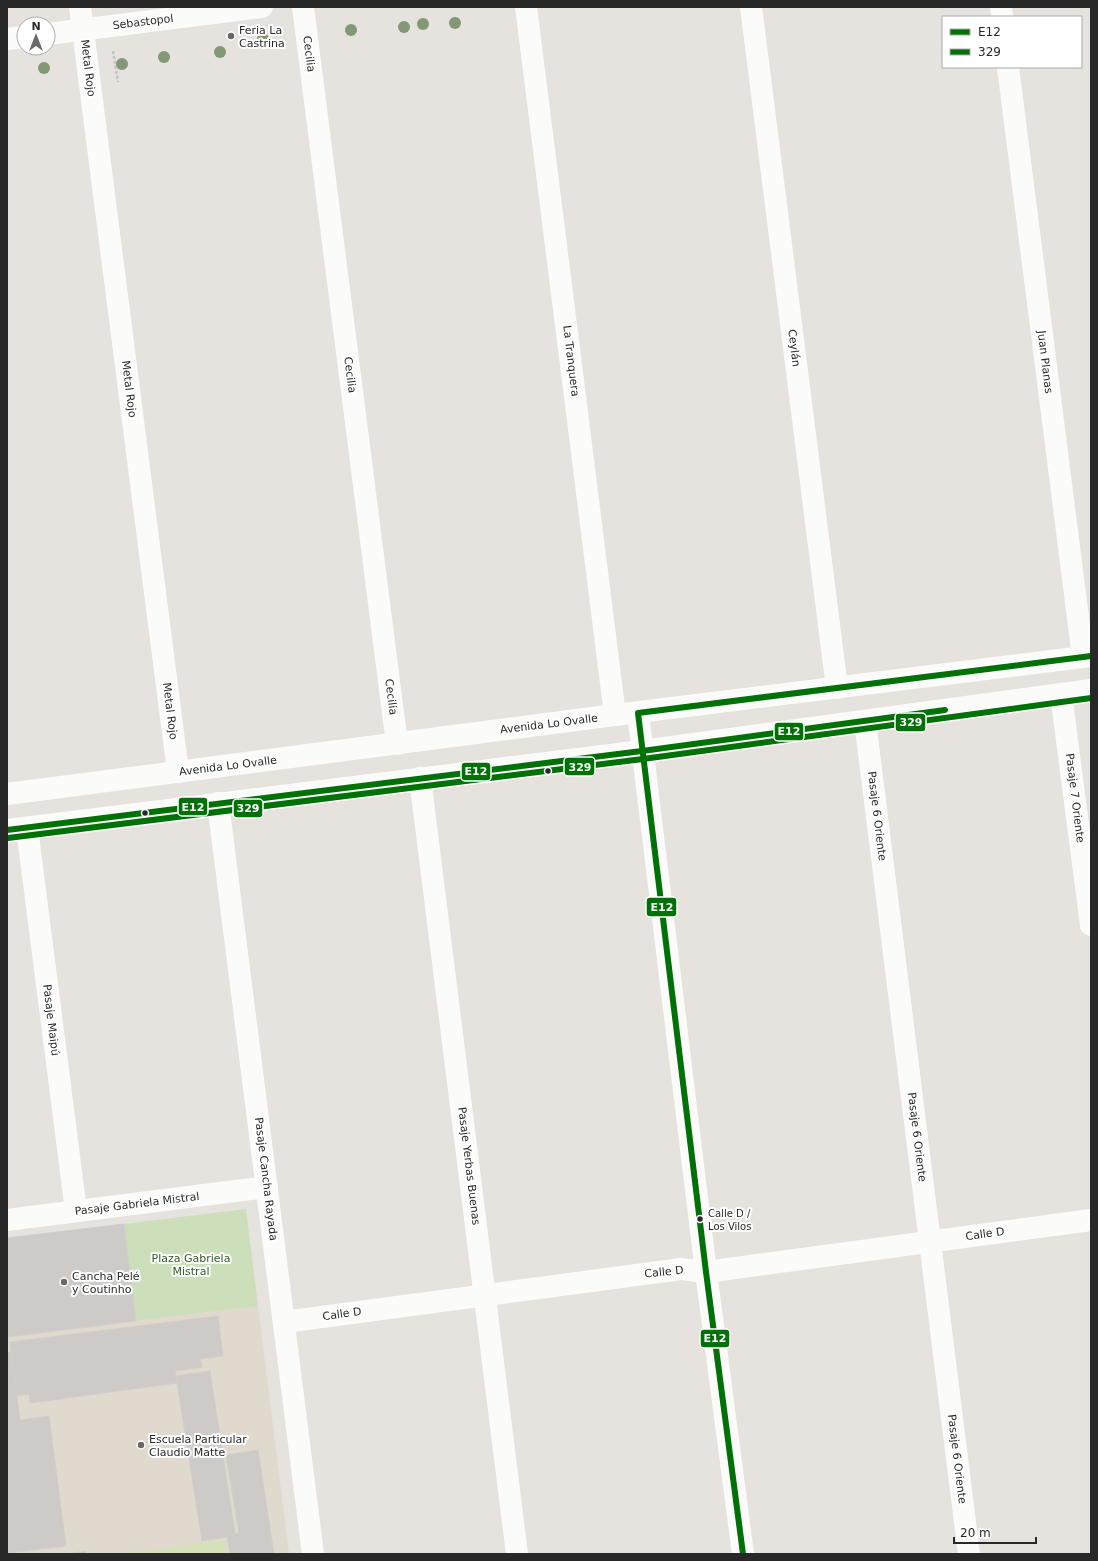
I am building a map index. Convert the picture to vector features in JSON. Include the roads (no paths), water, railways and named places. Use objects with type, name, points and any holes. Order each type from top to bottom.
[{"type":"street","name":"Metal Rojo","points":[[80,7],[178,772]]},
{"type":"street","name":"Sebastopol","points":[[56,33],[262,7]]},
{"type":"street","name":"Cecilia","points":[[304,7],[397,744]]},
{"type":"street","name":"La Tranquera","points":[[526,7],[616,715]]},
{"type":"street","name":"Ceylán","points":[[751,7],[837,688]]},
{"type":"street","name":"Juan Planas","points":[[1008,68],[1087,657]]},
{"type":"street","name":"Avenida Lo Ovalle","points":[[7,794],[616,715],[1087,657]]},
{"type":"street","points":[[17,829],[642,750],[1091,690]]},
{"type":"street","name":"Pasaje 7 Oriente","points":[[1061,694],[1091,925]]},
{"type":"street","points":[[638,713],[706,1272],[743,1554]]},
{"type":"street","name":"Pasaje 6 Oriente","points":[[865,721],[968,1554]]},
{"type":"street","name":"Pasaje Yerbas Buenas","points":[[420,778],[517,1554]]},
{"type":"street","name":"Pasaje Cancha Rayada","points":[[218,804],[314,1554]]},
{"type":"street","name":"Pasaje Maipú","points":[[17,829],[76,1211]]},
{"type":"street","name":"Pasaje Gabriela Mistral","points":[[7,1220],[266,1187]]},
{"type":"street","name":"Calle D","points":[[284,1322],[681,1269],[706,1272],[1091,1220]]},
{"type":"place","name":"Feria La Castrina","points":[[231,36]]},
{"type":"place","name":"Calle D / Los Vilos","points":[[700,1219]]},
{"type":"place","name":"Cancha Pelé y Coutinho","points":[[64,1282]]},
{"type":"place","name":"Escuela Particular Claudio Matte","points":[[141,1445]]},
{"type":"park label","name":"Plaza Gabriela Mistral","points":[[191,1264]]}]
